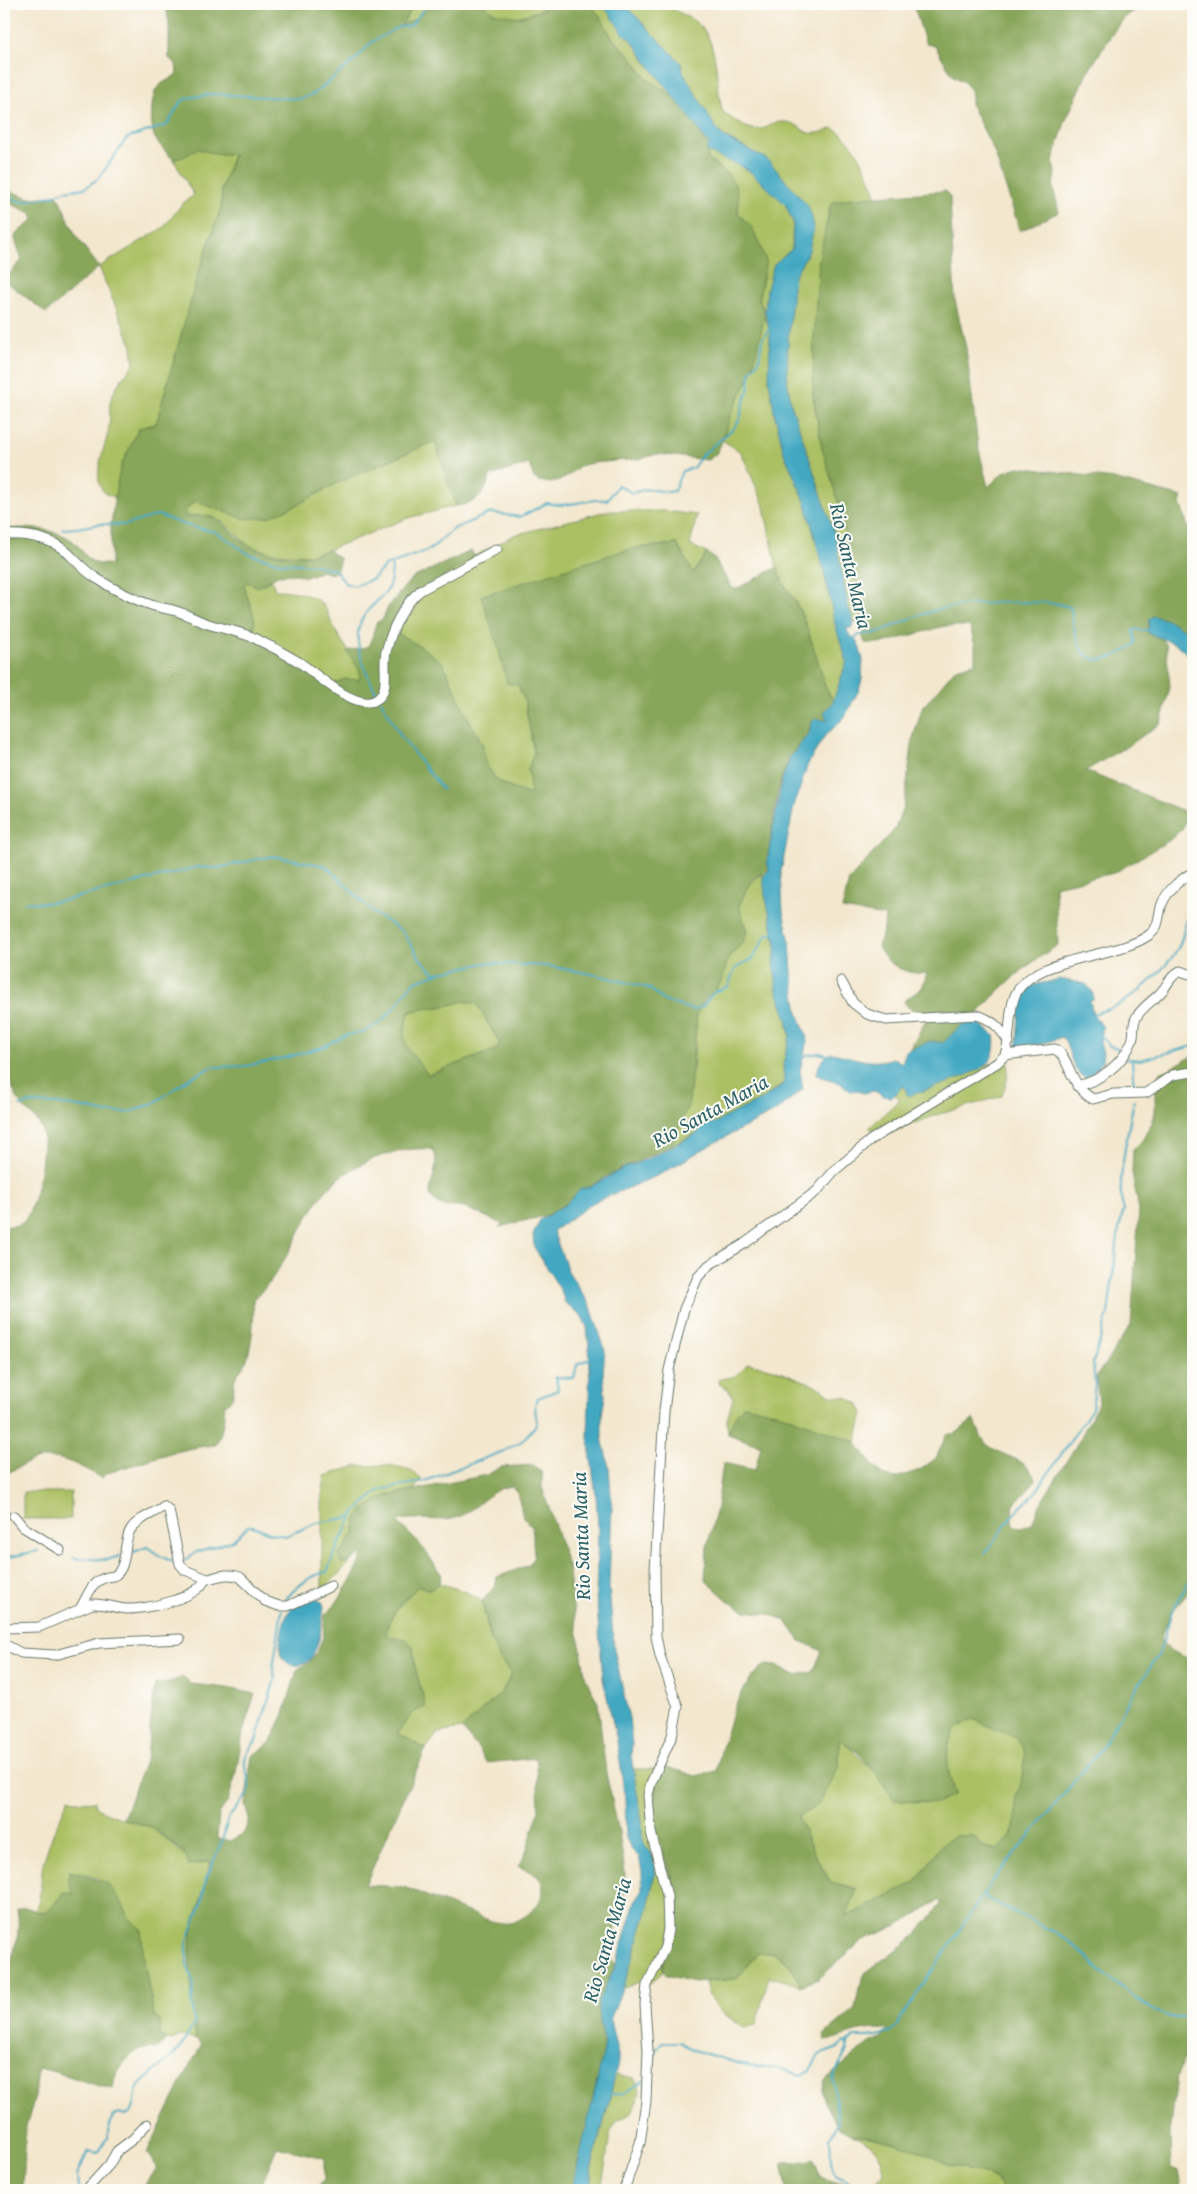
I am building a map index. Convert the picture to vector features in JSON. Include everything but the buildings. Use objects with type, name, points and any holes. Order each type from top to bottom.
[{"type":"street","points":[[4,534],[28,536],[53,543],[69,554],[79,566],[114,588],[153,605],[177,611],[206,623],[252,637],[298,661],[336,690],[366,702],[374,701],[381,696],[385,682],[386,651],[399,620],[416,594],[497,549]]},
{"type":"street","points":[[624,2190],[640,2143],[646,2101],[648,2051],[645,2004],[647,1985],[666,1947],[668,1929],[667,1896],[651,1832],[648,1795],[651,1783],[672,1736],[678,1707],[660,1656],[656,1636],[655,1570],[664,1411],[669,1370],[684,1309],[698,1277],[709,1265],[744,1244],[817,1191],[834,1171],[872,1139],[997,1063],[1005,1054],[1009,1042],[1014,997],[1030,978],[1049,968],[1082,957],[1132,945],[1150,936],[1158,923],[1163,904],[1170,891],[1193,872]]},
{"type":"street","points":[[1077,1086],[1096,1080],[1123,1056],[1132,1040],[1135,1020],[1141,1009],[1160,993],[1171,976],[1180,971],[1193,975]]},
{"type":"street","points":[[841,982],[853,1003],[868,1014],[893,1020],[978,1015],[998,1026],[1009,1042]]},
{"type":"street","points":[[1005,1054],[1055,1049],[1062,1054],[1077,1086],[1086,1095],[1098,1099],[1113,1094],[1146,1092],[1173,1075],[1193,1072]]},
{"type":"street","points":[[81,1608],[95,1582],[104,1577],[114,1576],[120,1570],[129,1534],[133,1526],[164,1506],[172,1516],[180,1564],[185,1570],[201,1575],[206,1580]]},
{"type":"street","points":[[14,1516],[23,1527],[60,1550]]},
{"type":"street","points":[[4,1628],[39,1627],[81,1608],[101,1603],[125,1609],[153,1607],[192,1592],[206,1580],[230,1574],[240,1577],[266,1601],[284,1606],[331,1586]]},
{"type":"street","points":[[4,1644],[20,1653],[54,1655],[98,1643],[180,1639]]},
{"type":"street","points":[[86,2190],[109,2165],[117,2150],[133,2139],[147,2124]]},
{"type":"green space","points":[[165,4],[415,4],[400,27],[434,4],[483,4],[494,13],[519,17],[540,11],[553,4],[589,4],[599,15],[613,39],[628,53],[648,80],[676,98],[709,145],[707,150],[708,159],[728,175],[736,187],[738,213],[752,228],[766,260],[759,298],[765,314],[752,372],[732,411],[716,454],[708,460],[657,454],[640,459],[592,463],[580,466],[565,478],[551,483],[538,481],[534,478],[529,464],[490,476],[485,489],[479,497],[469,503],[456,506],[435,441],[337,483],[295,506],[269,517],[245,519],[195,501],[187,508],[185,518],[207,516],[215,518],[239,539],[253,548],[278,554],[295,555],[309,555],[328,550],[340,559],[336,572],[330,574],[322,571],[306,577],[296,574],[278,575],[258,587],[247,582],[244,585],[253,614],[253,633],[333,684],[345,679],[359,680],[360,671],[347,651],[365,648],[370,645],[376,623],[383,619],[389,605],[412,578],[471,551],[475,556],[412,598],[395,632],[421,647],[443,663],[466,714],[482,743],[486,763],[496,780],[513,789],[531,795],[528,770],[534,753],[525,702],[518,685],[507,683],[499,650],[481,596],[616,553],[635,548],[677,544],[693,573],[707,553],[714,558],[732,588],[736,589],[778,567],[781,579],[803,617],[826,688],[834,700],[825,715],[828,721],[821,720],[811,724],[808,733],[791,756],[785,768],[775,808],[767,861],[769,870],[757,876],[746,890],[739,906],[747,932],[743,942],[728,958],[723,978],[715,991],[704,1000],[697,1014],[689,1102],[672,1145],[605,1177],[590,1187],[581,1189],[566,1204],[548,1215],[499,1227],[502,1224],[462,1206],[447,1207],[439,1204],[430,1196],[436,1160],[432,1149],[400,1151],[384,1155],[354,1168],[328,1189],[318,1201],[273,1278],[253,1300],[253,1323],[248,1355],[245,1364],[235,1378],[231,1400],[224,1405],[223,1426],[216,1445],[188,1449],[161,1456],[108,1473],[102,1478],[75,1464],[53,1458],[31,1461],[4,1476],[4,1225],[18,1225],[27,1217],[39,1179],[43,1138],[40,1125],[18,1100],[4,1068],[4,530],[30,528],[58,533],[73,541],[92,561],[97,564],[111,565],[111,524],[121,466],[139,428],[156,424],[199,272],[221,208],[222,187],[233,156],[232,154],[219,155],[198,149],[183,157],[173,159],[155,138],[152,127],[152,112],[155,91],[177,73],[176,64],[169,58],[169,23]],"holes":[[[463,1001],[477,1004],[500,1044],[495,1050],[428,1075],[411,1053],[405,1040],[404,1033],[410,1012]]]},
{"type":"green space","points":[[415,4],[434,4],[413,20],[398,27]]},
{"type":"green space","points":[[483,4],[553,4],[526,15],[509,17],[492,11]]},
{"type":"green space","points":[[589,4],[601,4],[615,19],[622,33],[632,40],[648,65],[676,98],[648,80],[628,53],[613,39],[599,15]]},
{"type":"green space","points":[[624,4],[668,4],[703,29],[715,58],[723,112],[731,118],[751,129],[764,128],[780,122],[791,123],[808,133],[822,132],[833,128],[849,141],[855,149],[874,188],[877,197],[852,198],[832,203],[829,209],[814,336],[813,395],[822,448],[839,505],[863,620],[854,623],[848,606],[835,535],[791,404],[787,378],[788,340],[794,276],[802,263],[811,240],[812,217],[767,159],[725,137],[717,130],[684,74],[681,63]]},
{"type":"green space","points":[[913,4],[1143,4],[1118,25],[1088,72],[1065,122],[1053,161],[1055,172],[1053,187],[1059,212],[1020,231],[994,151],[971,105],[971,90],[963,81],[953,76],[935,46],[926,44]]},
{"type":"green space","points":[[198,149],[224,155],[233,154],[222,187],[221,208],[199,272],[156,424],[139,428],[121,466],[115,497],[105,493],[100,487],[99,467],[109,427],[111,398],[119,382],[134,364],[132,346],[99,267],[164,227],[183,203],[194,195],[173,159],[183,157]]},
{"type":"green space","points":[[707,149],[757,176],[779,196],[787,206],[792,218],[792,249],[773,267],[767,289],[765,311],[760,301],[764,261],[760,245],[749,225],[738,213],[739,202],[729,175],[708,159]]},
{"type":"green space","points":[[4,189],[30,198],[58,196],[76,236],[99,267],[46,313],[4,280],[22,260],[15,239],[16,234],[33,220],[31,213],[4,201]]},
{"type":"green space","points":[[946,191],[950,198],[955,300],[966,348],[978,446],[988,487],[1004,472],[1018,467],[1114,479],[1182,497],[1180,503],[1188,527],[1193,531],[1193,627],[1182,629],[1162,619],[1149,619],[1148,631],[1150,634],[1162,638],[1166,645],[1170,687],[1161,723],[1131,744],[1085,771],[1189,813],[1182,829],[1170,840],[1114,873],[1055,886],[1058,945],[1012,979],[973,1020],[969,1019],[943,1043],[931,1041],[910,1049],[926,1020],[922,1010],[911,1009],[904,1001],[922,988],[927,973],[905,971],[892,964],[882,954],[878,947],[884,928],[885,916],[842,909],[849,880],[895,829],[904,805],[913,738],[922,708],[956,668],[975,663],[975,646],[970,626],[945,626],[883,643],[865,643],[858,622],[863,619],[839,505],[822,448],[813,395],[814,336],[819,259],[831,203],[852,198]]},
{"type":"green space","points":[[765,314],[770,331],[769,381],[775,416],[784,453],[805,501],[823,567],[836,628],[847,661],[834,700],[823,685],[819,665],[806,624],[794,599],[779,577],[763,503],[741,452],[722,440],[732,411],[752,372]]},
{"type":"green space","points":[[435,441],[456,506],[408,518],[328,550],[308,555],[271,553],[249,546],[223,522],[197,515],[184,517],[187,508],[195,501],[207,504],[295,506],[337,483]]},
{"type":"green space","points":[[607,511],[664,511],[697,515],[690,545],[707,553],[693,573],[677,544],[635,548],[582,565],[499,650],[507,683],[518,685],[525,702],[534,753],[528,770],[532,795],[513,789],[496,780],[486,763],[482,743],[466,714],[443,663],[421,647],[395,633],[412,598],[475,556],[514,535]]},
{"type":"green space","points":[[272,580],[275,590],[305,594],[322,604],[336,631],[357,664],[360,673],[359,680],[333,684],[253,633],[253,614],[244,585],[247,582],[258,587]]},
{"type":"green space","points":[[764,874],[765,894],[776,944],[774,963],[777,990],[787,1019],[790,1036],[783,1064],[784,1083],[761,1100],[718,1122],[703,1127],[696,1134],[672,1145],[693,1069],[697,1014],[704,1000],[715,991],[723,978],[728,958],[743,942],[747,932],[739,906],[755,879]]},
{"type":"green space","points":[[463,1001],[477,1004],[500,1044],[495,1050],[428,1075],[411,1053],[405,1040],[404,1033],[410,1012]]},
{"type":"green space","points":[[1009,1057],[1007,1080],[1002,1096],[936,1115],[877,1138],[870,1127],[900,1099],[895,1095],[902,1086],[904,1086],[908,1096]]},
{"type":"green space","points":[[1193,1057],[1193,1587],[1172,1612],[1160,1638],[1170,1650],[1193,1661],[1193,2034],[1177,2076],[1170,2134],[1171,2169],[1179,2172],[1181,2190],[1025,2190],[1017,2187],[1002,2189],[997,2180],[990,2176],[952,2166],[915,2149],[873,2137],[852,2135],[837,2127],[822,2092],[825,2080],[869,2043],[882,2038],[888,2030],[864,2030],[827,2041],[825,2041],[824,2035],[855,2008],[859,1988],[865,1973],[916,1935],[941,1904],[940,1900],[896,1926],[863,1940],[818,1979],[801,1986],[790,1965],[775,1953],[758,1953],[736,1979],[694,1982],[666,1975],[663,1959],[678,1919],[679,1910],[676,1892],[657,1827],[655,1769],[667,1767],[696,1776],[716,1771],[733,1713],[746,1686],[755,1674],[766,1664],[777,1665],[795,1675],[813,1672],[822,1651],[800,1641],[785,1620],[769,1614],[745,1611],[730,1602],[705,1580],[707,1547],[717,1507],[723,1463],[755,1470],[761,1446],[728,1434],[734,1418],[744,1405],[775,1412],[856,1442],[873,1465],[885,1476],[895,1478],[920,1470],[936,1458],[947,1434],[955,1434],[974,1419],[982,1438],[987,1444],[995,1450],[1022,1462],[1032,1472],[1035,1479],[1032,1486],[1015,1503],[1012,1516],[1013,1525],[1020,1528],[1032,1524],[1038,1508],[1080,1439],[1099,1402],[1096,1377],[1131,1325],[1139,1210],[1132,1173],[1133,1149],[1141,1142],[1150,1127],[1155,1111],[1155,1087],[1160,1072]],"holes":[[[973,1719],[1016,1738],[1023,1748],[1025,1755],[1021,1784],[1016,1797],[1016,1820],[1011,1837],[997,1850],[982,1846],[974,1836],[956,1836],[943,1843],[916,1882],[846,1917],[857,1889],[830,1882],[813,1852],[798,1817],[818,1805],[828,1788],[839,1766],[839,1739],[859,1754],[877,1774],[894,1800],[938,1803],[955,1794],[950,1779],[948,1752],[952,1736],[958,1728]]]},
{"type":"green space","points":[[748,1363],[774,1369],[815,1385],[832,1396],[846,1397],[859,1404],[863,1413],[856,1442],[775,1412],[734,1418],[728,1434],[727,1420],[733,1398],[728,1389],[719,1384],[718,1380],[736,1375]]},
{"type":"green space","points":[[382,1465],[399,1467],[407,1469],[421,1479],[415,1489],[385,1496],[357,1518],[354,1534],[339,1555],[341,1563],[350,1562],[328,1585],[322,1586],[322,1499],[325,1476],[357,1466]]},
{"type":"green space","points":[[534,1465],[542,1473],[542,1487],[568,1566],[586,1679],[598,1703],[606,1773],[619,1832],[625,1873],[624,1894],[610,1949],[613,1962],[616,1964],[598,2001],[604,2050],[572,2190],[315,2190],[324,2179],[324,2158],[277,2147],[259,2190],[142,2190],[157,2168],[147,2153],[202,2044],[196,2039],[191,1994],[190,1952],[193,1925],[211,1861],[188,1866],[187,1858],[181,1850],[151,1827],[123,1819],[147,1756],[155,1684],[168,1683],[183,1677],[190,1684],[227,1688],[255,1694],[243,1732],[235,1777],[228,1801],[219,1814],[217,1838],[231,1841],[244,1833],[249,1819],[245,1804],[252,1756],[270,1743],[284,1714],[297,1670],[308,1663],[317,1652],[323,1637],[325,1615],[335,1605],[354,1575],[362,1555],[360,1554],[350,1562],[341,1563],[339,1555],[354,1534],[357,1517],[367,1507],[385,1496],[487,1475],[501,1467]],"holes":[[[512,1486],[518,1494],[523,1518],[532,1527],[534,1556],[529,1565],[497,1577],[495,1586],[482,1601],[491,1640],[499,1658],[512,1673],[502,1692],[462,1729],[478,1748],[486,1763],[536,1758],[539,1811],[525,1855],[518,1866],[539,1878],[543,1888],[542,1895],[535,1908],[529,1913],[517,1921],[505,1923],[491,1921],[404,1887],[365,1885],[426,1749],[397,1733],[415,1711],[426,1707],[415,1667],[413,1646],[406,1639],[389,1637],[386,1631],[395,1611],[404,1601],[419,1586],[430,1590],[439,1583],[441,1574],[424,1549],[397,1521],[404,1519],[452,1519],[466,1513],[490,1495],[504,1488]]]},
{"type":"green space","points":[[23,1492],[71,1492],[71,1519],[23,1519]]},
{"type":"green space","points":[[439,1583],[467,1592],[482,1601],[490,1638],[512,1673],[502,1692],[462,1729],[438,1733],[426,1749],[397,1733],[415,1711],[425,1707],[415,1667],[413,1646],[389,1637],[386,1631],[395,1612],[419,1586],[430,1590]]},
{"type":"green space","points":[[973,1719],[1016,1738],[1023,1748],[1025,1755],[1021,1784],[1016,1797],[1016,1820],[1011,1837],[997,1850],[982,1846],[974,1836],[956,1836],[943,1843],[916,1882],[846,1917],[855,1888],[831,1882],[813,1852],[798,1817],[818,1805],[839,1766],[839,1738],[877,1774],[889,1793],[912,1802],[923,1803],[955,1794],[950,1779],[949,1744],[958,1728]]},
{"type":"green space","points":[[633,1769],[655,1769],[664,1854],[677,1895],[679,1909],[676,1925],[663,1958],[662,1965],[664,1971],[649,1984],[647,1979],[621,1989],[648,1908],[655,1873],[648,1849],[642,1841],[642,1822]]},
{"type":"green space","points":[[69,1798],[82,1802],[95,1801],[95,1806],[98,1809],[151,1827],[197,1865],[211,1861],[193,1925],[190,1952],[191,1994],[196,2039],[179,2036],[172,2041],[159,2034],[160,2021],[154,2016],[144,1962],[141,1929],[130,1919],[98,1878],[70,1871],[68,1880],[74,1894],[62,1893],[52,1908],[40,1912],[35,1911],[39,1900],[45,1855]]},
{"type":"green space","points":[[70,1871],[107,1883],[121,1901],[130,1919],[141,1929],[144,1962],[154,2016],[160,2021],[159,2034],[167,2040],[157,2049],[144,2049],[133,2054],[123,2064],[115,2077],[112,2089],[38,2068],[35,2097],[26,2126],[23,2190],[4,2190],[4,1981],[17,1937],[17,1910],[25,1907],[43,1913],[51,1908],[66,1892],[74,1894],[68,1880]]},
{"type":"green space","points":[[758,1953],[775,1953],[790,1965],[801,1986],[769,1976],[756,2025],[744,2028],[721,2012],[709,1997],[705,1982],[736,1979]]},
{"type":"green space","points":[[615,2074],[634,2078],[640,2095],[632,2113],[617,2121],[611,2130],[601,2190],[587,2190],[593,2177],[591,2169]]},
{"type":"green space","points":[[852,2135],[908,2146],[956,2167],[990,2176],[1002,2188],[1017,2187],[1025,2190],[886,2190],[874,2184],[884,2172],[880,2158],[874,2148]]},
{"type":"green space","points":[[813,2159],[819,2175],[823,2178],[835,2182],[868,2182],[886,2190],[787,2190],[782,2162],[795,2163]]},
{"type":"water","points":[[601,4],[624,4],[681,63],[684,74],[717,130],[725,138],[767,159],[808,206],[814,227],[809,251],[794,276],[788,340],[787,378],[791,404],[835,535],[848,606],[854,622],[852,628],[847,628],[848,633],[858,642],[863,660],[862,679],[859,690],[844,718],[824,737],[808,764],[794,806],[781,872],[783,911],[790,942],[798,1013],[807,1042],[800,1070],[803,1089],[775,1112],[716,1142],[659,1175],[594,1202],[553,1231],[568,1271],[591,1307],[605,1350],[603,1373],[605,1396],[602,1415],[602,1438],[609,1467],[612,1507],[609,1585],[614,1649],[629,1718],[632,1744],[631,1756],[642,1822],[642,1841],[651,1853],[656,1867],[648,1908],[627,1976],[610,2020],[618,2062],[591,2169],[592,2180],[587,2190],[572,2190],[604,2050],[598,2001],[616,1965],[635,1901],[642,1890],[642,1871],[639,1857],[631,1849],[626,1838],[625,1798],[617,1741],[603,1679],[596,1595],[598,1528],[596,1496],[588,1437],[590,1358],[587,1327],[581,1315],[565,1303],[561,1291],[534,1247],[533,1235],[540,1220],[566,1204],[581,1189],[590,1187],[626,1167],[645,1160],[696,1134],[705,1125],[718,1122],[761,1100],[784,1084],[783,1064],[790,1036],[787,1019],[777,990],[774,963],[776,944],[763,877],[769,870],[767,861],[782,780],[790,757],[809,733],[812,722],[816,718],[828,721],[824,712],[832,704],[847,661],[836,628],[823,567],[805,501],[784,453],[769,381],[770,334],[765,311],[767,289],[774,264],[792,249],[793,222],[785,204],[747,169],[709,153],[707,149],[709,145],[691,119],[633,42],[622,32]]},
{"type":"water","points":[[1153,616],[1170,621],[1182,629],[1193,627],[1193,659],[1176,644],[1148,633],[1149,619]]},
{"type":"water","points":[[1060,979],[1086,984],[1092,991],[1094,999],[1090,1001],[1093,1014],[1103,1027],[1100,1043],[1103,1052],[1102,1062],[1099,1065],[1100,1070],[1095,1068],[1094,1073],[1085,1078],[1076,1070],[1062,1037],[1042,1044],[1024,1047],[1017,1046],[1019,1012],[1025,991],[1037,984]]},
{"type":"water","points":[[970,1019],[976,1021],[994,1035],[995,1047],[993,1055],[982,1068],[950,1082],[908,1096],[904,1086],[902,1086],[891,1097],[883,1096],[875,1091],[863,1093],[854,1090],[852,1092],[840,1083],[816,1075],[821,1062],[832,1053],[870,1061],[893,1058],[902,1063],[906,1051],[931,1041],[943,1043]]},
{"type":"water","points":[[316,1598],[323,1603],[324,1607],[318,1643],[309,1660],[303,1664],[290,1664],[283,1659],[280,1647],[283,1625],[288,1612],[299,1604]]},
{"type":"waterway","points":[[4,194],[21,202],[52,196],[64,191],[85,188],[99,178],[127,138],[167,125],[180,103],[185,99],[214,94],[300,99],[315,93],[355,60],[372,42],[398,27],[410,26],[423,10],[425,4]]},
{"type":"waterway","points":[[62,529],[100,524],[125,525],[158,515],[185,525],[216,532],[249,554],[280,563],[316,565],[335,570],[345,583],[354,586],[373,579],[385,566],[431,549],[453,529],[488,514],[520,517],[547,503],[562,505],[592,500],[607,500],[618,485],[632,493],[647,489],[674,491],[682,471],[693,468],[702,455],[734,428],[740,419],[749,389],[750,373],[759,360],[762,340],[770,327]]},
{"type":"waterway","points":[[377,694],[364,666],[358,634],[364,616],[384,594],[390,584],[392,564]]},
{"type":"waterway","name":"Rio Santa Maria","points":[[854,639],[859,635],[875,633],[937,610],[1026,602],[1046,603],[1071,608],[1076,638],[1081,649],[1087,656],[1095,659],[1105,659],[1134,645],[1133,630],[1150,630]]},
{"type":"waterway","points":[[381,701],[402,738],[443,790]]},
{"type":"waterway","points":[[25,902],[45,903],[62,901],[198,867],[217,868],[268,857],[279,857],[326,866],[375,914],[402,931],[421,960],[435,973]]},
{"type":"waterway","points":[[1093,1014],[1112,1008],[1125,1001],[1159,972],[1180,945],[1187,917],[1193,907]]},
{"type":"waterway","points":[[20,1106],[31,1103],[56,1104],[106,1113],[130,1112],[154,1103],[188,1079],[212,1067],[246,1066],[288,1057],[323,1047],[346,1035],[364,1032],[381,1022],[397,1005],[408,988],[416,981],[441,972],[485,963],[548,966],[597,975],[649,988],[664,1001],[694,1010],[703,1006],[714,992],[728,987],[736,969],[741,964],[753,959],[767,934],[772,934],[774,931]]},
{"type":"waterway","points":[[1101,1036],[1110,1046],[1118,1048],[1120,1056]]},
{"type":"waterway","points":[[1125,1058],[1140,1060],[1193,1046]]},
{"type":"waterway","points":[[803,1056],[819,1053],[827,1055]]},
{"type":"waterway","points":[[1132,1061],[1134,1089]]},
{"type":"waterway","points":[[985,1554],[1010,1518],[1035,1493],[1092,1409],[1095,1385],[1093,1363],[1108,1314],[1119,1229],[1124,1209],[1121,1200],[1122,1173],[1134,1100]]},
{"type":"waterway","points":[[284,1602],[303,1583],[321,1573],[327,1572],[355,1512],[380,1490],[425,1481],[504,1451],[522,1441],[537,1424],[535,1406],[538,1398],[558,1390],[556,1377],[574,1378],[577,1364],[590,1359]]},
{"type":"waterway","points":[[182,1562],[196,1552],[232,1541],[248,1526],[253,1526],[272,1534],[286,1536],[317,1523],[351,1517]]},
{"type":"waterway","points":[[128,1554],[147,1547],[160,1556],[174,1562]]},
{"type":"waterway","points":[[4,1558],[38,1551]]},
{"type":"waterway","points":[[73,1558],[107,1560],[120,1556]]},
{"type":"waterway","points":[[863,2190],[844,2178],[835,2175],[831,2162],[830,2138],[838,2122],[833,2078],[847,2050],[848,2043],[854,2037],[888,2033],[898,2025],[992,1881],[1101,1749],[1159,1654],[1172,1611],[1193,1574]]},
{"type":"waterway","points":[[78,2189],[77,2175],[88,2151],[98,2153],[108,2138],[108,2131],[113,2116],[118,2113],[126,2115],[132,2111],[137,2087],[180,2049],[194,2024],[193,1982],[187,1964],[187,1942],[202,1902],[206,1879],[221,1844],[229,1817],[249,1792],[245,1766],[246,1756],[256,1741],[275,1679],[273,1668],[282,1610]]},
{"type":"waterway","points":[[983,1896],[1067,1939],[1108,1977],[1152,2010],[1170,2017],[1189,2017]]},
{"type":"waterway","points":[[651,2067],[655,2051],[662,2042],[680,2042],[693,2050],[741,2064],[782,2069],[800,2075],[809,2072],[819,2055],[838,2048],[845,2042],[848,2043]]},
{"type":"waterway","points":[[609,2094],[623,2094],[644,2080]]}]
